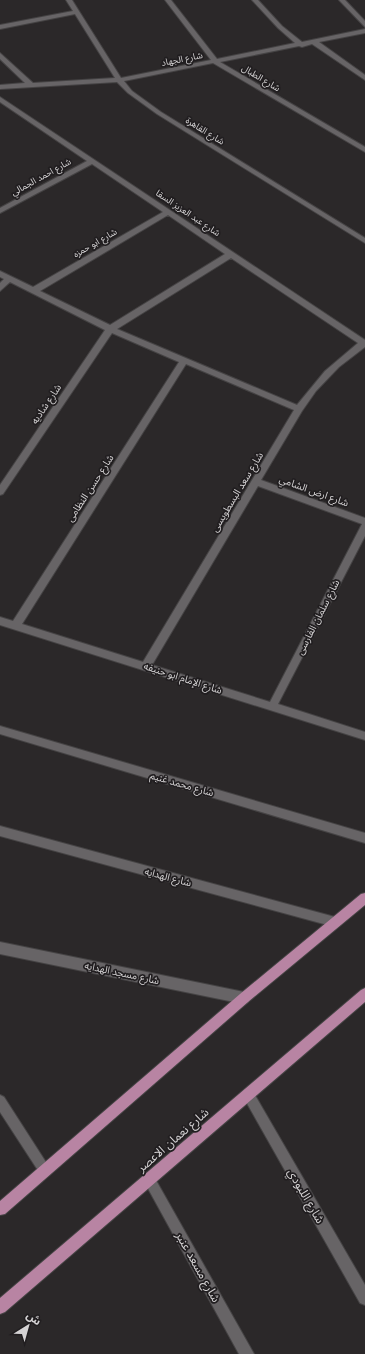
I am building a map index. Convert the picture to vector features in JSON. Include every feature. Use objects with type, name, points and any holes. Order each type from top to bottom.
[{"type":"main road","points":[[0,1209],[244,998],[365,898]]},
{"type":"main road","name":"شارع نعمان الاعصر","points":[[0,1307],[248,1094],[363,999]]},
{"type":"street","name":"شارع القاهرة","points":[[69,0],[119,80],[135,96],[302,203],[365,240]]},
{"type":"street","name":"شارع الطبال","points":[[168,0],[216,62],[365,150]]},
{"type":"street","points":[[255,0],[280,27],[302,45]]},
{"type":"street","points":[[342,0],[365,24]]},
{"type":"street","points":[[0,27],[76,12]]},
{"type":"street","name":"شارع الجهاد","points":[[0,87],[119,80],[302,45],[365,31]]},
{"type":"street","points":[[314,42],[365,78]]},
{"type":"street","points":[[0,55],[32,86]]},
{"type":"street","name":"شارع عبد العزيز السقا","points":[[0,99],[364,344]]},
{"type":"street","name":"شارع احمد الجمالي","points":[[0,211],[92,161]]},
{"type":"street","name":"شارع ابو حمزه","points":[[33,291],[168,212]]},
{"type":"street","points":[[110,329],[231,254]]},
{"type":"street","points":[[0,274],[110,329],[299,409]]},
{"type":"street","points":[[0,288],[9,279]]},
{"type":"street","name":"شارع شاديه","points":[[0,492],[110,329]]},
{"type":"street","name":"شارع سعد البسطويسى","points":[[145,666],[299,409],[316,384],[332,367],[364,344]]},
{"type":"street","name":"شارع حسن النظامى","points":[[15,626],[184,361]]},
{"type":"street","name":"شارع ارض الشامي","points":[[256,482],[365,522]]},
{"type":"street","name":"شارع سلمان الفارسى","points":[[272,707],[365,527]]},
{"type":"street","name":"شارع الإمام ابو حنيفه","points":[[0,621],[365,736]]},
{"type":"street","name":"شارع محمد غنيم","points":[[0,730],[365,838]]},
{"type":"street","name":"شارع الهدايه","points":[[0,831],[336,922]]},
{"type":"street","name":"شارع مسجد الهدايه","points":[[0,948],[244,998]]},
{"type":"street","name":"شارع اللبودي","points":[[248,1094],[365,1298]]},
{"type":"street","points":[[0,1101],[44,1171]]},
{"type":"street","name":"شارع مسعد عنبر","points":[[149,1179],[246,1354]]}]
